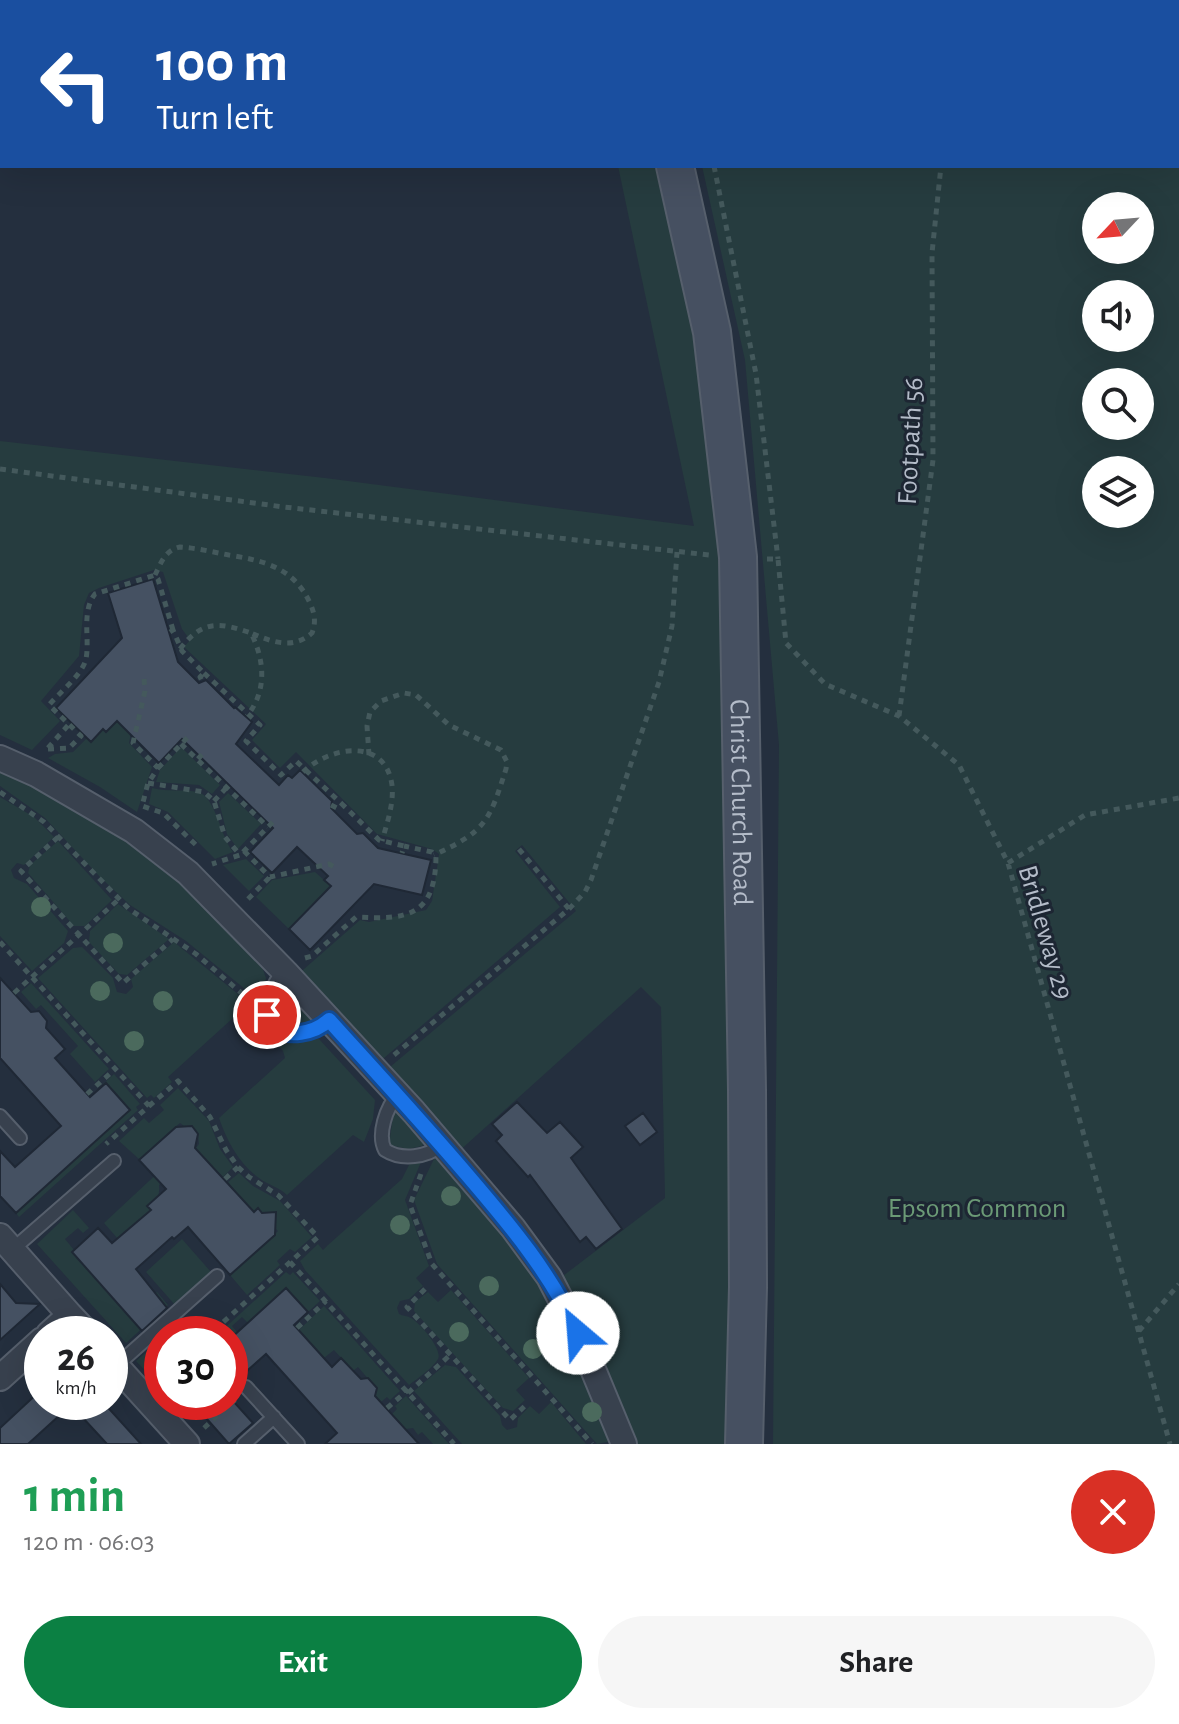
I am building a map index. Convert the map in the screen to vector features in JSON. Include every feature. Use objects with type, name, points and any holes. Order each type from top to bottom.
[{"type":"main road","name":"Christ Church Road","points":[[675,168],[712,332],[738,557],[747,1105],[748,1287],[744,1444]]},
{"type":"street","points":[[0,758],[30,771],[150,843],[198,883],[398,1095],[435,1150],[513,1228],[555,1288],[583,1344],[624,1444]]},
{"type":"street","points":[[6,1243],[70,1315]]},
{"type":"street","points":[[0,1378],[24,1356]]},
{"type":"street","points":[[128,1377],[192,1439]]},
{"type":"lane","points":[[284,971],[273,989],[267,1017],[271,1027],[282,1032],[311,1031],[329,1020]]},
{"type":"lane","points":[[398,1095],[389,1109],[381,1140],[383,1147],[388,1153],[396,1155],[435,1150]]},
{"type":"lane","points":[[0,1116],[20,1138]]},
{"type":"lane","points":[[6,1243],[114,1161]]},
{"type":"lane","points":[[128,1350],[217,1276]]},
{"type":"lane","points":[[248,1389],[298,1444]]},
{"type":"lane","points":[[244,1444],[274,1417]]},
{"type":"path","name":"Footpath 56","points":[[899,716],[933,460],[932,253],[941,168]]},
{"type":"path","points":[[0,469],[284,507],[738,557]]},
{"type":"path","points":[[180,649],[191,635],[204,627],[231,626],[288,644],[301,641],[312,633],[315,618],[297,581],[282,568],[253,559],[180,547],[164,557],[155,575],[171,631],[180,649],[247,716],[260,725],[246,741],[281,775],[296,761],[382,841],[434,855],[471,836],[488,820],[507,762],[501,750],[449,725],[416,695],[404,693],[381,701],[370,712],[367,726],[369,755]]},
{"type":"path","points":[[375,1071],[569,909],[585,892],[659,682],[672,626],[677,552]]},
{"type":"path","name":"Bridleway 29","points":[[738,557],[778,559],[786,643],[825,684],[899,716],[959,765],[1008,863],[1170,1444]]},
{"type":"path","points":[[48,749],[69,748],[81,736],[49,705],[83,666],[89,634],[90,602],[95,594],[155,575]]},
{"type":"path","points":[[247,716],[259,697],[262,682],[261,659],[251,633]]},
{"type":"path","points":[[202,681],[200,677],[204,673]]},
{"type":"path","points":[[144,679],[145,691],[133,743],[158,768]]},
{"type":"path","points":[[30,771],[70,723]]},
{"type":"path","points":[[189,736],[158,768],[148,783],[142,806],[170,818],[193,839],[222,874]]},
{"type":"path","points":[[181,744],[268,827]]},
{"type":"path","points":[[198,759],[205,751]]},
{"type":"path","points":[[304,771],[321,757],[334,752],[355,751],[369,755],[382,764],[392,788],[392,803],[382,841]]},
{"type":"path","points":[[254,761],[260,755]]},
{"type":"path","points":[[148,783],[170,789],[201,789],[214,801],[225,837],[242,853],[258,862],[270,877]]},
{"type":"path","points":[[214,801],[228,786]]},
{"type":"path","points":[[0,792],[33,813],[118,900],[196,954],[259,1007]]},
{"type":"path","points":[[1008,863],[1085,815],[1179,798]]},
{"type":"path","points":[[331,805],[339,809],[343,805]]},
{"type":"path","points":[[258,816],[265,808]]},
{"type":"path","points":[[212,864],[242,853],[276,819]]},
{"type":"path","points":[[58,837],[21,871],[123,983],[173,939]]},
{"type":"path","points":[[402,853],[404,846]]},
{"type":"path","points":[[518,848],[569,909]]},
{"type":"path","points":[[297,949],[309,958],[356,917],[379,918],[421,908],[431,892],[436,862],[434,855]]},
{"type":"path","points":[[248,899],[270,877],[329,864],[336,868]]},
{"type":"path","points":[[239,891],[258,910]]},
{"type":"path","points":[[14,993],[118,900]]},
{"type":"path","points":[[0,942],[149,1106]]},
{"type":"path","points":[[87,1094],[115,1069]]},
{"type":"path","points":[[103,1147],[178,1081],[195,1096],[214,1122],[226,1150],[238,1167],[278,1195],[318,1237],[230,1316]]},
{"type":"path","points":[[435,1150],[410,1203],[429,1260],[592,1444]]},
{"type":"path","points":[[225,1179],[238,1167]]},
{"type":"path","points":[[305,1223],[312,1217]]},
{"type":"path","points":[[290,1262],[454,1444]]},
{"type":"path","points":[[1138,1332],[1179,1284]]},
{"type":"path","points":[[425,1289],[407,1307],[450,1355],[510,1420],[528,1403]]},
{"type":"path","points":[[297,1328],[326,1301]]},
{"type":"path","points":[[387,1408],[450,1355]]},
{"type":"path","points":[[192,1439],[212,1420]]},
{"type":"green space","points":[[618,168],[664,168],[691,295],[721,528],[732,1029],[728,1444],[632,1444],[559,1279],[665,1198],[661,1007],[641,987],[457,1153],[384,1072],[576,911],[522,845],[515,851],[560,907],[377,1064],[296,976],[360,920],[369,922],[426,910],[432,901],[439,854],[432,849],[377,834],[296,752],[280,768],[252,740],[266,724],[184,647],[190,640],[182,629],[163,572],[154,570],[89,593],[84,605],[79,656],[41,701],[60,721],[32,750],[0,735],[0,441],[325,478],[694,526]]},
{"type":"green space","name":"Epsom Common","points":[[702,168],[1179,168],[1179,1444],[773,1444],[779,745],[745,360]]},
{"type":"green space","points":[[141,682],[129,743],[152,767],[137,812],[48,758],[73,752],[87,738],[92,741],[103,730],[106,731]]},
{"type":"green space","points":[[181,747],[220,785],[212,794],[199,785],[156,782],[160,770]]},
{"type":"green space","points":[[0,764],[73,802],[179,877],[262,967],[266,978],[262,1003],[186,941],[130,905],[45,818],[0,786]]},
{"type":"green space","points":[[152,788],[193,791],[204,795],[214,809],[233,852],[215,859],[168,812],[149,804]]},
{"type":"green space","points":[[228,793],[261,824],[238,849],[227,834],[219,802]]},
{"type":"green space","points":[[0,797],[34,817],[54,837],[24,865],[17,863],[11,870],[14,878],[27,884],[68,931],[64,943],[32,971],[0,936]]},
{"type":"green space","points":[[58,841],[112,900],[85,926],[74,926],[28,873],[30,865]]},
{"type":"green space","points":[[246,859],[264,876],[249,891],[223,865]]},
{"type":"green space","points":[[315,872],[331,886],[289,929],[256,897],[272,880]]},
{"type":"green space","points":[[118,904],[169,939],[127,975],[119,974],[89,942],[90,931]]},
{"type":"green space","points":[[174,942],[260,1012],[257,1022],[244,1008],[168,1077],[172,1082],[154,1098],[151,1095],[147,1098],[38,978],[73,948],[82,947],[113,978],[117,992],[126,994],[133,987],[131,979]]},
{"type":"green space","points":[[31,983],[109,1069],[95,1082],[70,1054],[78,1046],[41,1005],[36,1009],[21,992]]},
{"type":"green space","points":[[285,989],[311,1021],[300,1025],[276,1022],[279,993]]},
{"type":"green space","points":[[276,1037],[319,1039],[375,1100],[373,1119],[364,1142],[353,1135],[287,1195],[245,1166],[219,1118],[285,1058],[273,1040]]},
{"type":"green space","points":[[114,1074],[140,1104],[136,1107],[138,1110],[19,1217],[16,1213],[130,1110],[107,1084],[103,1084]]},
{"type":"green space","points":[[178,1088],[209,1121],[220,1149],[233,1167],[223,1177],[195,1149],[199,1144],[198,1134],[192,1126],[180,1123],[139,1159],[119,1141],[144,1118],[149,1123],[164,1110],[160,1105]]},
{"type":"green space","points":[[396,1112],[425,1141],[422,1146],[408,1149],[389,1145]]},
{"type":"green space","points":[[434,1159],[439,1159],[492,1216],[554,1305],[553,1319],[569,1349],[584,1358],[612,1441],[597,1444],[437,1264],[414,1200]]},
{"type":"green space","points":[[421,1162],[405,1200],[429,1266],[416,1278],[423,1286],[409,1299],[400,1301],[397,1308],[399,1314],[411,1318],[425,1331],[439,1355],[432,1366],[409,1385],[300,1261],[318,1244],[323,1250],[402,1179],[410,1163]]},
{"type":"green space","points":[[163,1168],[170,1175],[159,1185],[152,1209],[118,1239],[104,1223]]},
{"type":"green space","points":[[239,1173],[253,1186],[280,1201],[312,1237],[295,1252],[290,1249],[277,1261],[280,1265],[247,1295],[230,1275],[278,1231],[275,1228],[276,1219],[270,1213],[262,1213],[258,1209],[253,1213],[228,1182]]},
{"type":"green space","points":[[73,1210],[89,1228],[83,1233],[78,1228],[65,1239],[74,1250],[72,1252],[129,1316],[157,1292],[168,1305],[156,1316],[144,1316],[144,1327],[128,1341],[128,1316],[102,1316],[37,1244]]},
{"type":"green space","points":[[182,1239],[211,1272],[175,1305],[146,1272]]},
{"type":"green space","points":[[286,1272],[290,1275],[293,1272],[320,1301],[308,1312],[286,1288],[248,1323],[248,1316],[238,1316]]},
{"type":"green space","points":[[451,1290],[529,1378],[516,1390],[525,1400],[513,1411],[503,1408],[414,1311],[415,1302],[428,1292],[438,1302]]},
{"type":"green space","points":[[324,1306],[400,1391],[390,1400],[387,1397],[381,1402],[375,1395],[376,1388],[358,1367],[353,1371],[334,1350],[324,1358],[299,1330]]},
{"type":"green space","points":[[144,1354],[144,1369],[136,1361]]},
{"type":"green space","points":[[445,1365],[456,1367],[500,1416],[507,1430],[517,1427],[518,1418],[530,1406],[539,1414],[551,1402],[586,1444],[462,1444],[414,1391]]},
{"type":"green space","points":[[406,1396],[449,1444],[433,1444],[422,1432],[418,1435],[413,1428],[406,1429],[392,1414],[397,1409],[395,1406]]},
{"type":"building","points":[[153,579],[178,662],[199,683],[206,680],[252,722],[236,744],[279,785],[288,775],[292,778],[300,770],[332,801],[331,808],[357,834],[363,833],[378,848],[431,860],[422,895],[374,884],[310,950],[289,929],[331,886],[324,880],[328,876],[297,847],[272,873],[250,852],[273,828],[182,739],[159,763],[117,721],[106,732],[103,729],[91,742],[56,708],[122,638],[108,593]]},
{"type":"building","points":[[0,978],[31,1012],[39,1011],[47,1021],[46,1028],[65,1049],[55,1058],[90,1097],[106,1083],[130,1110],[16,1213],[0,1196],[0,1151],[15,1167],[61,1126],[0,1058]]},
{"type":"building","points":[[517,1102],[547,1133],[560,1122],[583,1147],[571,1158],[622,1229],[596,1249],[586,1237],[580,1242],[530,1175],[528,1177],[496,1141],[502,1135],[492,1124]]},
{"type":"building","points":[[643,1113],[657,1132],[640,1145],[625,1126]]},
{"type":"building","points":[[192,1126],[198,1134],[195,1148],[254,1212],[258,1208],[262,1213],[276,1212],[275,1235],[230,1275],[188,1227],[174,1239],[172,1237],[136,1269],[167,1308],[158,1316],[144,1316],[142,1331],[72,1252],[98,1228],[112,1243],[151,1210],[147,1206],[166,1189],[139,1160],[176,1127]]},
{"type":"building","points":[[0,1284],[16,1303],[40,1304],[0,1340]]},
{"type":"building","points":[[286,1288],[308,1312],[294,1325],[332,1367],[341,1358],[361,1379],[368,1378],[377,1388],[375,1396],[419,1444],[325,1444],[337,1433],[266,1354],[248,1370],[248,1323]]},
{"type":"building","points":[[24,1406],[24,1420],[54,1420],[28,1444],[0,1444],[0,1428]]},
{"type":"building","points":[[248,1417],[253,1423],[229,1444],[208,1420],[248,1420]]},
{"type":"building","points":[[85,1420],[119,1420],[141,1444],[107,1444]]},
{"type":"route","points":[[267,1015],[271,1027],[282,1032],[319,1029],[329,1020],[414,1112],[513,1228],[549,1277],[578,1333]]}]
